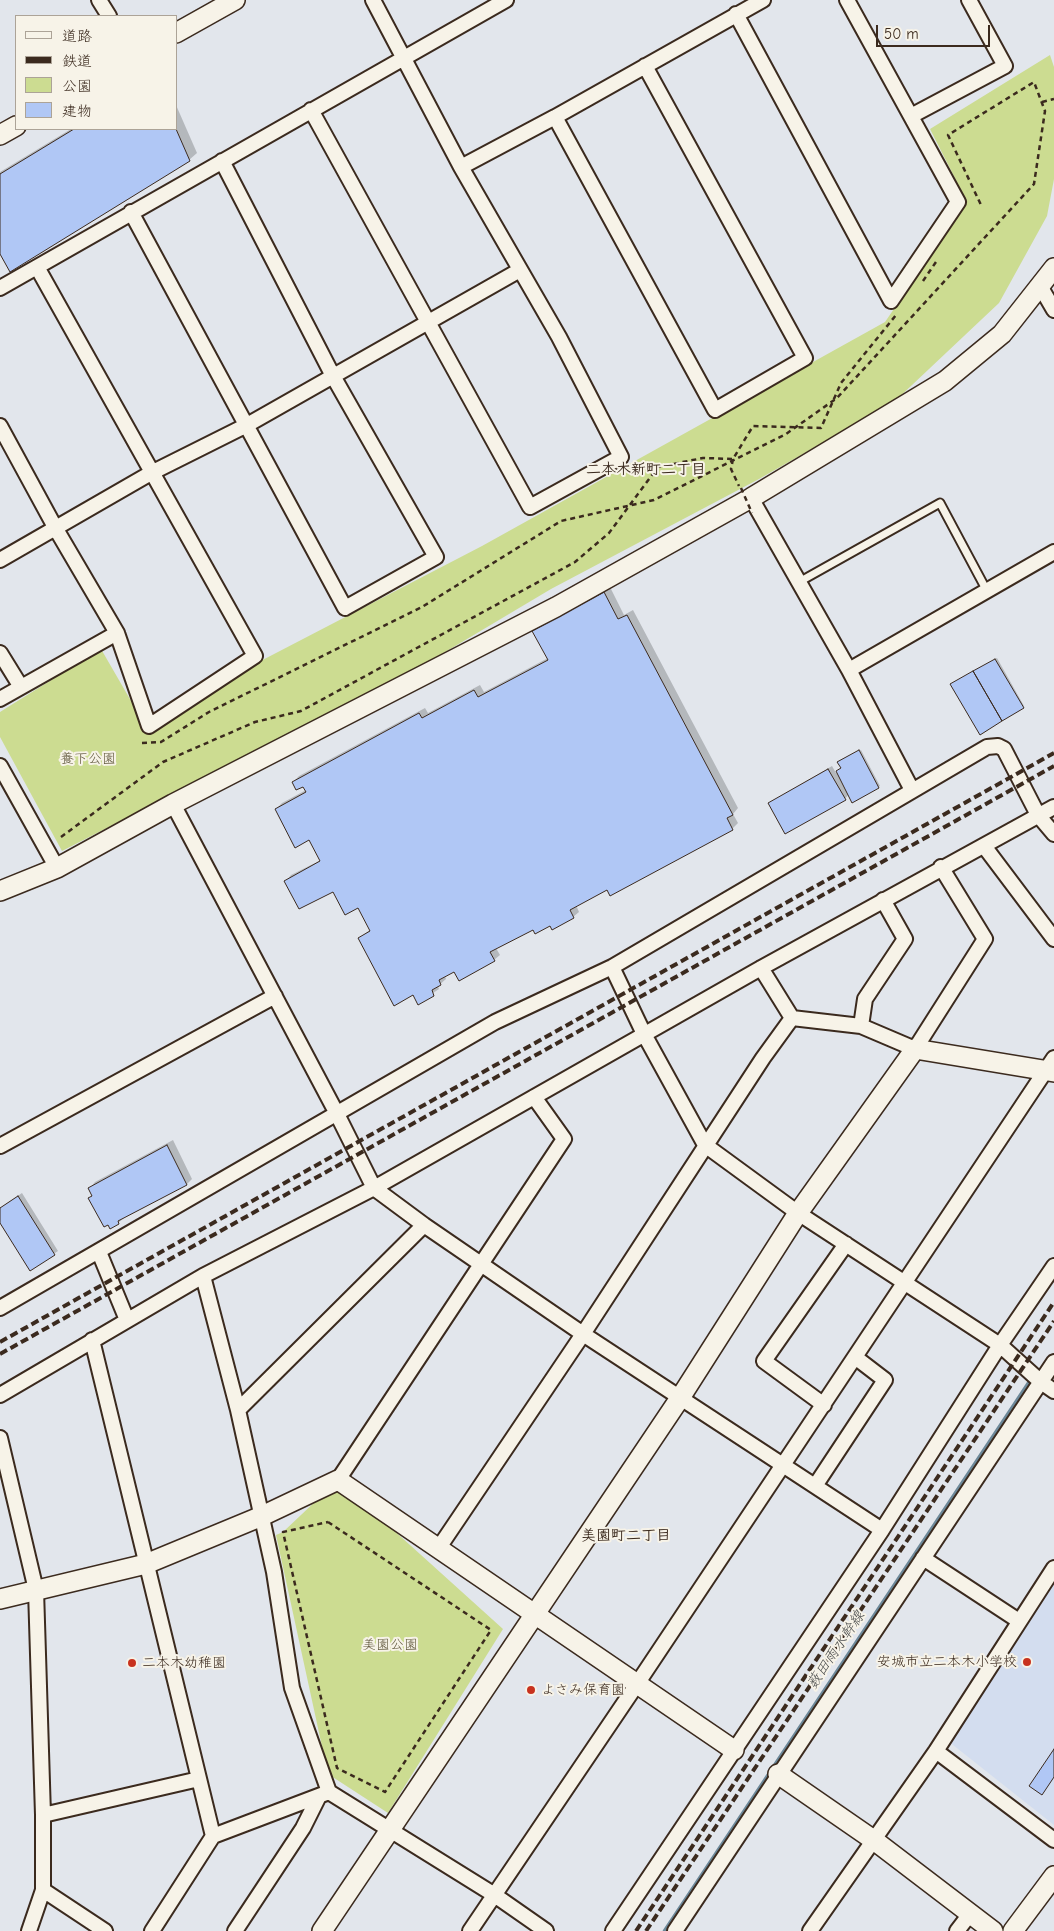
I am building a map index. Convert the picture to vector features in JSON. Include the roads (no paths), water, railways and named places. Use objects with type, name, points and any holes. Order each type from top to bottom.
[{"type":"street","points":[[99,0],[108,15]]},
{"type":"street","points":[[178,32],[236,0]]},
{"type":"street","points":[[311,110],[530,507],[621,457],[559,337],[461,167],[373,0]]},
{"type":"street","points":[[0,288],[506,0]]},
{"type":"street","points":[[461,167],[555,117],[763,0]]},
{"type":"street","points":[[736,14],[891,301],[958,202],[847,0]]},
{"type":"street","points":[[911,116],[1005,66],[969,0]]},
{"type":"street","points":[[555,117],[715,410],[806,358],[645,66]]},
{"type":"street","points":[[0,136],[15,127]]},
{"type":"street","points":[[131,212],[345,608],[436,556],[333,376],[222,161]]},
{"type":"street","points":[[0,426],[56,529],[117,633],[149,726],[255,656],[37,266]]},
{"type":"street","points":[[0,891],[57,868],[174,804],[556,607],[748,500],[945,381],[1002,334],[1054,268]]},
{"type":"street","points":[[0,560],[151,473],[247,425],[520,270]]},
{"type":"street","points":[[1040,286],[1054,310]]},
{"type":"street","points":[[748,500],[799,582],[912,790]]},
{"type":"street","points":[[848,670],[1054,552]]},
{"type":"street","points":[[0,699],[117,633]]},
{"type":"street","points":[[0,653],[21,687]]},
{"type":"street","points":[[0,1308],[494,1022],[612,967],[987,746],[998,746],[1004,749],[1038,815],[1054,834]]},
{"type":"street","points":[[0,768],[57,868]]},
{"type":"street","points":[[174,804],[374,1188],[424,1225],[583,1334],[882,1530]]},
{"type":"street","points":[[0,1395],[203,1276],[374,1188],[941,867],[984,846],[1054,807]]},
{"type":"street","points":[[984,846],[1054,939]]},
{"type":"street","points":[[322,1931],[680,1398],[798,1213],[915,1049],[985,939],[941,867]]},
{"type":"street","points":[[861,1026],[865,1000],[905,939],[883,900]]},
{"type":"street","points":[[612,967],[644,1034],[705,1145],[798,1213],[1000,1345],[1041,1382],[1054,1391]]},
{"type":"street","points":[[761,968],[792,1018]]},
{"type":"street","points":[[0,1146],[275,996]]},
{"type":"street","points":[[470,1931],[493,1894],[637,1684],[1051,1067],[915,1049],[861,1026],[792,1018]]},
{"type":"street","points":[[438,1549],[583,1334],[762,1058],[792,1018]]},
{"type":"street","points":[[0,1599],[146,1564],[262,1516],[338,1480],[564,1139],[534,1097]]},
{"type":"street","points":[[238,1410],[424,1225]]},
{"type":"street","points":[[824,1404],[764,1361],[846,1244]]},
{"type":"street","points":[[98,1252],[127,1320]]},
{"type":"street","points":[[613,1931],[882,1530],[1000,1345],[1054,1266]]},
{"type":"street","points":[[203,1276],[238,1410],[262,1516],[274,1572],[292,1688],[324,1794],[390,1830],[493,1894],[545,1931]]},
{"type":"street","points":[[92,1340],[136,1514],[146,1564],[212,1836]]},
{"type":"street","points":[[815,1486],[885,1380],[855,1357]]},
{"type":"street","points":[[675,1931],[1054,1362]]},
{"type":"street","points":[[0,1438],[36,1590],[43,1815],[43,1890],[29,1931]]},
{"type":"street","points":[[338,1480],[734,1750]]},
{"type":"street","points":[[923,1558],[1019,1621]]},
{"type":"street","points":[[810,1931],[936,1751],[1054,1568]]},
{"type":"street","points":[[936,1751],[1054,1840]]},
{"type":"street","points":[[778,1774],[874,1841],[993,1931]]},
{"type":"street","points":[[43,1815],[199,1779]]},
{"type":"street","points":[[152,1931],[212,1836],[324,1794]]},
{"type":"street","points":[[235,1931],[324,1794]]},
{"type":"street","points":[[1013,1931],[1054,1876]]},
{"type":"street","points":[[43,1890],[105,1931]]},
{"type":"street","points":[[957,1931],[970,1914]]},
{"type":"lane","points":[[799,582],[940,503],[987,591]]},
{"type":"waterway","name":"薮田雨水幹線","points":[[665,1931],[1029,1383]]},
{"type":"railway","points":[[0,1342],[1054,753]]},
{"type":"railway","points":[[0,1354],[1054,766]]},
{"type":"railway","points":[[636,1931],[1054,1302]]},
{"type":"railway","points":[[646,1931],[1054,1321]]},
{"type":"place","name":"安城市立二本木小学校","points":[[1027,1662]]},
{"type":"place","name":"二本木幼稚園","points":[[132,1663]]},
{"type":"place","name":"よさみ保育園","points":[[531,1690]]},
{"type":"district","name":"二本木新町二丁目","points":[[646,470]]},
{"type":"district","name":"美園町二丁目","points":[[626,1536]]},
{"type":"park label","name":"養下公園","points":[[88,759]]},
{"type":"park label","name":"美園公園","points":[[390,1645]]}]
